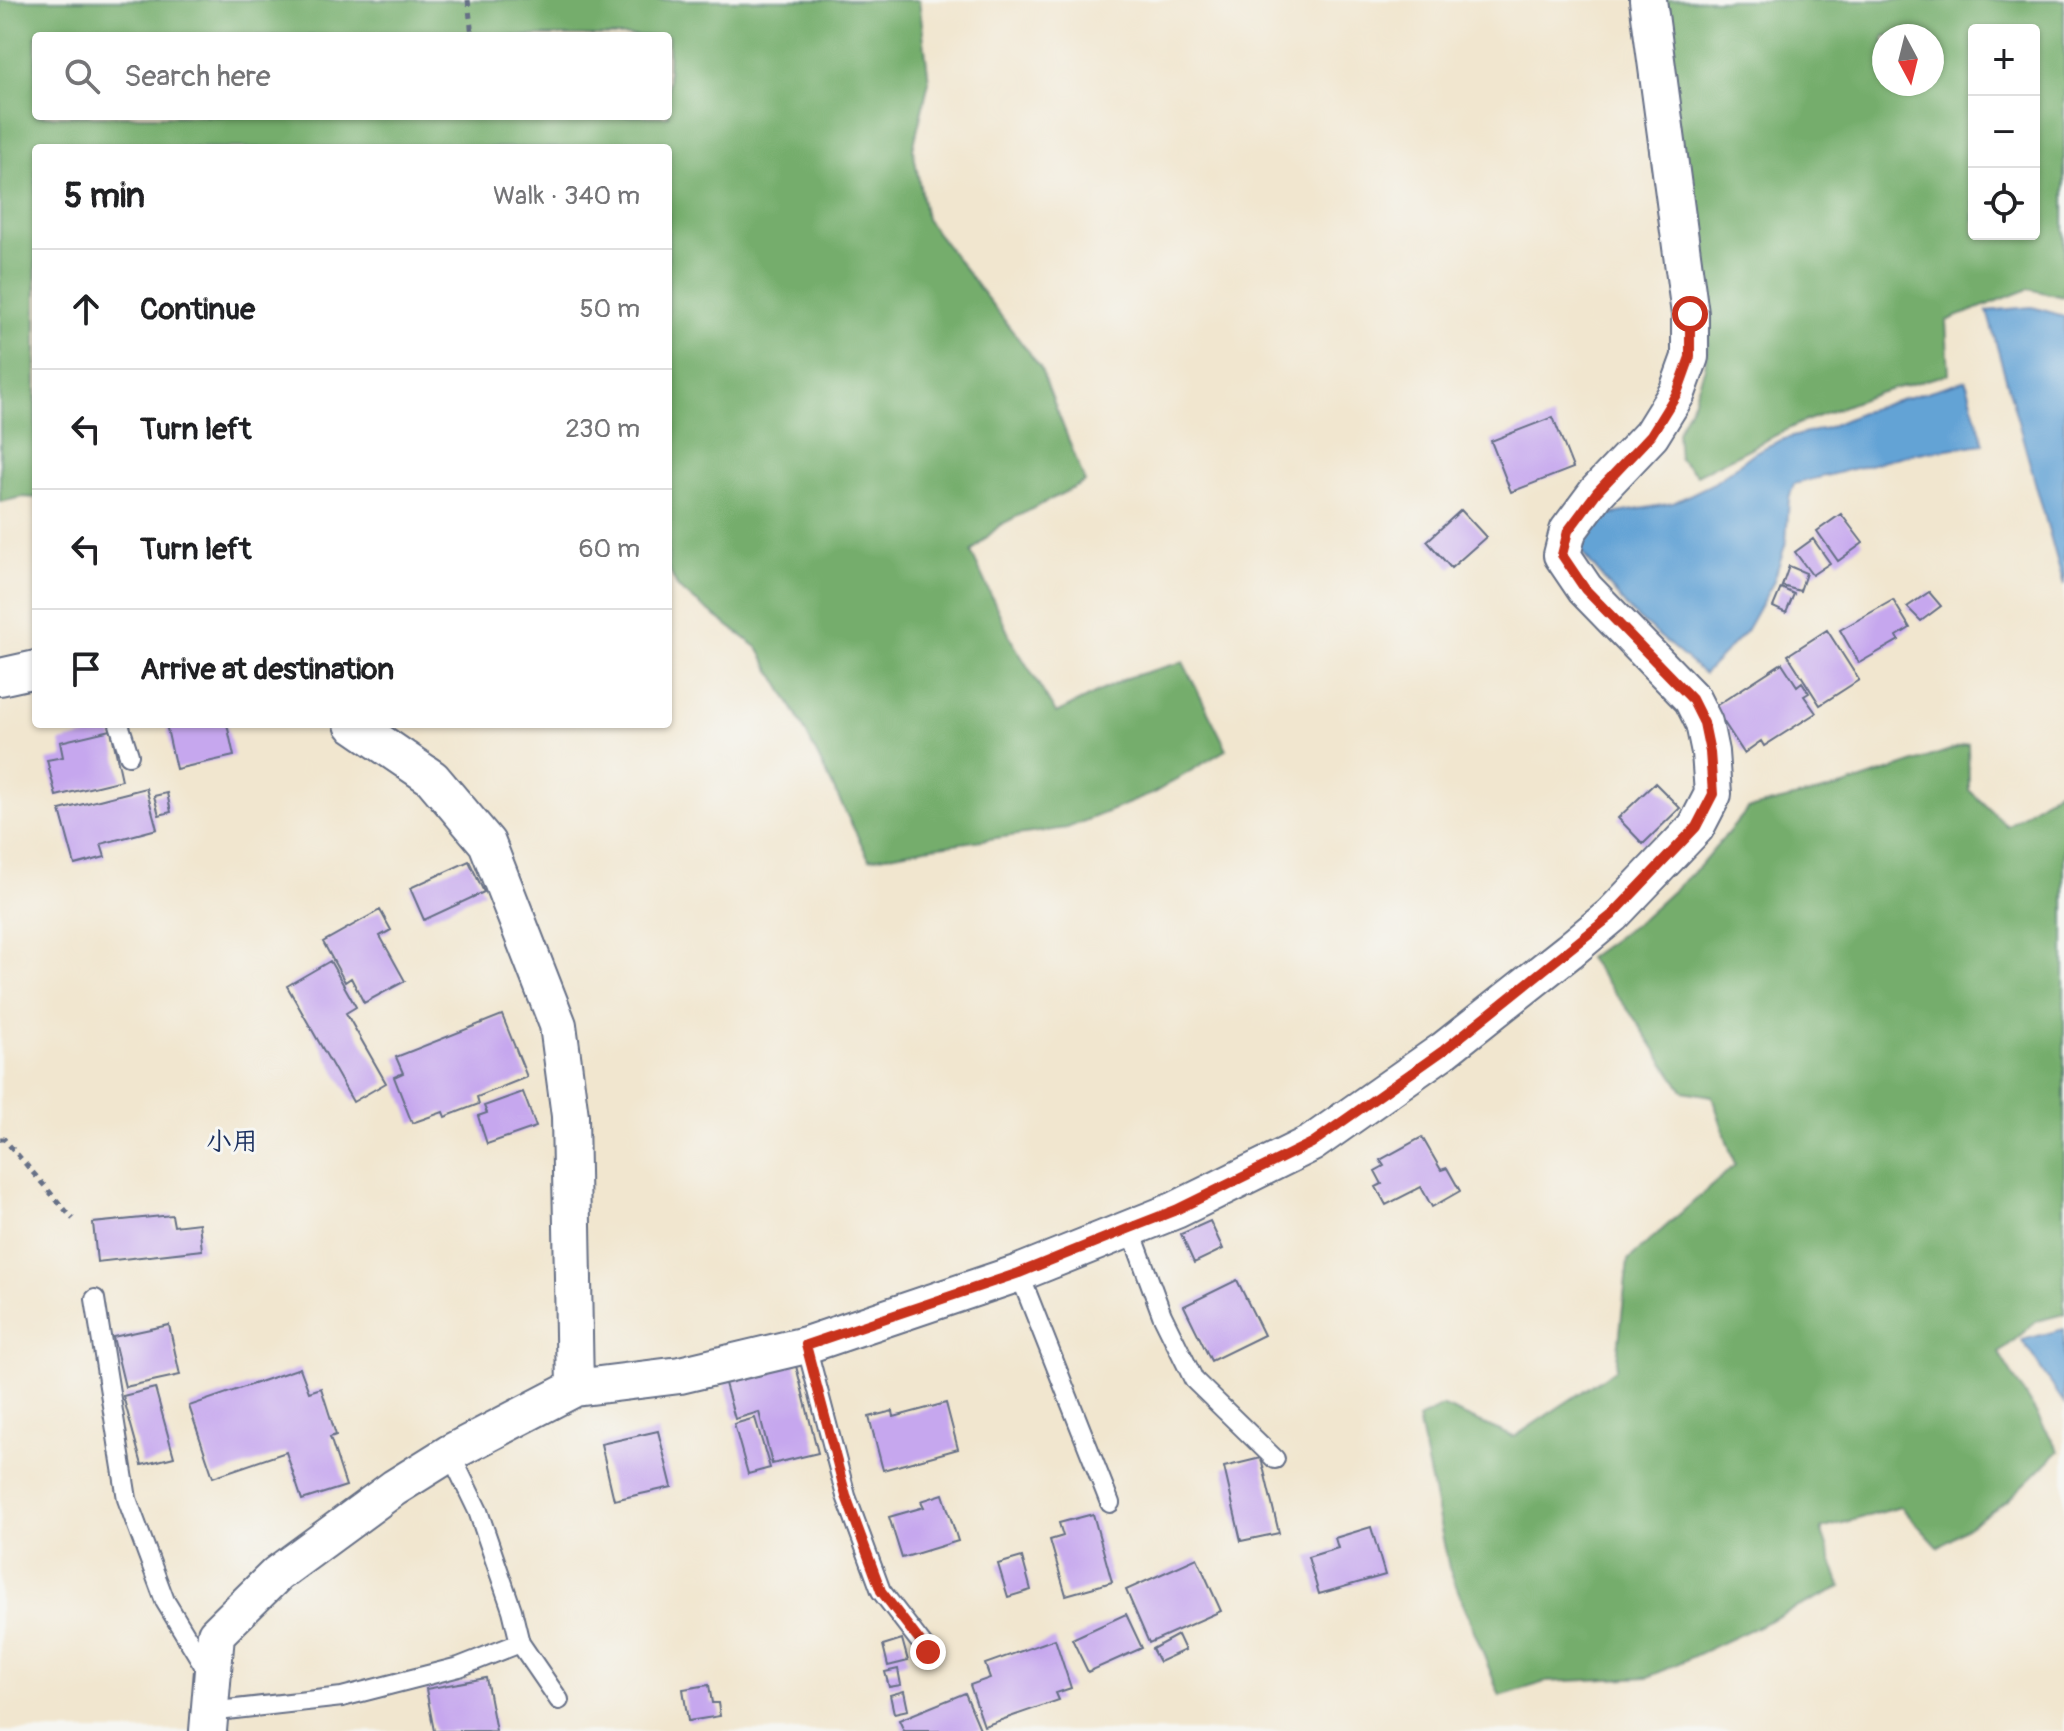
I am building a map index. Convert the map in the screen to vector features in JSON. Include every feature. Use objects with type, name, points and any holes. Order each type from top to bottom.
[{"type":"street","points":[[209,1707],[216,1634],[277,1574],[394,1488],[450,1453],[575,1388],[680,1375],[806,1345],[1019,1273],[1176,1210],[1312,1143],[1444,1050],[1612,915],[1696,827],[1713,794],[1704,723],[1692,699],[1585,589],[1562,555],[1568,531],[1597,492],[1651,435],[1677,393],[1690,357],[1690,314],[1648,0]]},
{"type":"street","points":[[0,677],[32,670]]},
{"type":"street","points":[[359,728],[432,778],[487,843],[558,1025],[570,1116],[575,1388]]},
{"type":"lane","points":[[120,728],[129,755]]},
{"type":"lane","points":[[1130,1228],[1162,1315],[1194,1380],[1275,1459]]},
{"type":"lane","points":[[1019,1273],[1110,1503]]},
{"type":"lane","points":[[95,1299],[127,1499],[209,1707],[342,1697],[459,1667],[520,1643]]},
{"type":"lane","points":[[806,1345],[846,1496],[881,1591],[928,1652]]},
{"type":"lane","points":[[450,1453],[478,1511],[520,1643],[559,1700]]},
{"type":"path","points":[[468,0],[472,32]]},
{"type":"path","points":[[0,1139],[4,1139],[73,1219]]},
{"type":"green space","points":[[0,0],[919,0],[929,81],[913,149],[926,219],[1040,367],[1085,482],[1000,525],[971,552],[1012,641],[1056,713],[1129,677],[1183,662],[1227,749],[1152,794],[1067,828],[869,859],[798,717],[758,648],[678,588],[672,576],[672,144],[32,144],[32,498],[0,502]]},
{"type":"green space","points":[[1663,0],[2064,0],[2064,297],[2028,289],[1946,321],[1949,374],[1878,393],[1798,424],[1697,475],[1679,459],[1677,432],[1693,401],[1705,367],[1709,333],[1708,277],[1677,126]]},
{"type":"green space","points":[[1968,744],[1969,790],[2007,826],[2064,786],[2064,1314],[2037,1321],[1999,1353],[2059,1451],[2008,1500],[1938,1547],[1901,1507],[1821,1529],[1841,1587],[1649,1677],[1546,1682],[1500,1696],[1449,1568],[1418,1419],[1442,1406],[1514,1437],[1616,1369],[1628,1260],[1735,1165],[1712,1096],[1683,1091],[1635,1019],[1588,958],[1642,919],[1700,866],[1748,809],[1844,786]]},
{"type":"water","points":[[2032,307],[2064,316],[2064,585],[1987,311]]},
{"type":"water","points":[[1966,380],[1984,444],[1911,454],[1794,484],[1789,498],[1786,542],[1773,583],[1746,631],[1704,674],[1631,612],[1577,547],[1597,517],[1673,503],[1714,483],[1755,452],[1781,440],[1826,428],[1870,409]]},
{"type":"water","points":[[2064,1329],[2064,1403],[2022,1340]]},
{"type":"building","points":[[1553,417],[1573,468],[1511,492],[1491,441]]},
{"type":"building","points":[[1461,510],[1486,537],[1451,568],[1427,541]]},
{"type":"building","points":[[1841,514],[1863,543],[1838,561],[1817,531]]},
{"type":"building","points":[[1813,539],[1830,563],[1812,575],[1795,552]]},
{"type":"building","points":[[1789,566],[1806,573],[1800,591],[1782,586]]},
{"type":"building","points":[[1781,588],[1794,594],[1786,613],[1773,607]]},
{"type":"building","points":[[1929,592],[1941,606],[1921,621],[1907,607]]},
{"type":"building","points":[[1893,600],[1910,628],[1897,636],[1899,640],[1859,663],[1840,630]]},
{"type":"building","points":[[1827,630],[1859,680],[1820,705],[1788,655]]},
{"type":"building","points":[[1782,663],[1797,686],[1802,682],[1809,693],[1804,696],[1816,713],[1764,746],[1761,741],[1744,753],[1714,707]]},
{"type":"building","points":[[167,728],[228,728],[234,756],[176,769]]},
{"type":"building","points":[[111,730],[122,780],[56,796],[47,760],[63,757],[60,742]]},
{"type":"building","points":[[1655,783],[1680,808],[1643,844],[1618,818]]},
{"type":"building","points":[[146,788],[157,829],[101,844],[105,857],[75,865],[60,810]]},
{"type":"building","points":[[167,793],[171,812],[159,815],[154,796]]},
{"type":"building","points":[[469,861],[484,892],[424,920],[410,888]]},
{"type":"building","points":[[380,910],[391,930],[380,936],[405,981],[364,1003],[351,978],[345,982],[323,942]]},
{"type":"building","points":[[330,961],[356,1007],[346,1013],[386,1083],[353,1102],[287,986]]},
{"type":"building","points":[[502,1015],[527,1077],[477,1097],[479,1104],[445,1117],[443,1112],[412,1123],[394,1077],[403,1073],[396,1057]]},
{"type":"building","points":[[523,1092],[536,1127],[487,1144],[478,1116],[487,1113],[484,1106]]},
{"type":"building","points":[[1422,1137],[1441,1170],[1447,1168],[1460,1191],[1432,1207],[1421,1187],[1386,1205],[1376,1187],[1382,1184],[1375,1171],[1384,1166],[1380,1160]]},
{"type":"building","points":[[172,1215],[174,1226],[199,1223],[202,1250],[97,1262],[93,1223]]},
{"type":"building","points":[[1210,1221],[1223,1249],[1194,1263],[1181,1234]]},
{"type":"building","points":[[1237,1280],[1264,1335],[1211,1361],[1184,1306]]},
{"type":"building","points":[[169,1325],[180,1375],[125,1387],[113,1337]]},
{"type":"building","points":[[795,1362],[818,1453],[772,1464],[759,1412],[735,1419],[724,1380]]},
{"type":"building","points":[[300,1368],[309,1392],[321,1388],[336,1435],[330,1437],[346,1486],[302,1500],[286,1452],[213,1477],[189,1406]]},
{"type":"building","points":[[155,1388],[174,1457],[142,1465],[123,1396]]},
{"type":"building","points":[[946,1403],[958,1449],[883,1470],[869,1417],[893,1411],[894,1417]]},
{"type":"building","points":[[755,1418],[770,1468],[748,1474],[734,1424]]},
{"type":"building","points":[[658,1431],[672,1487],[614,1500],[601,1444]]},
{"type":"building","points":[[1261,1458],[1279,1533],[1241,1541],[1224,1467]]},
{"type":"building","points":[[943,1494],[958,1541],[902,1558],[889,1517],[924,1507],[921,1501]]},
{"type":"building","points":[[1093,1514],[1112,1582],[1066,1595],[1050,1540],[1063,1536],[1059,1523]]},
{"type":"building","points":[[1371,1527],[1385,1575],[1319,1594],[1308,1557],[1338,1548],[1335,1538]]},
{"type":"building","points":[[1022,1557],[1031,1590],[1008,1597],[998,1564]]},
{"type":"building","points":[[1197,1558],[1221,1611],[1149,1643],[1126,1590]]},
{"type":"building","points":[[1126,1614],[1142,1648],[1088,1672],[1072,1639]]},
{"type":"building","points":[[1178,1635],[1185,1650],[1159,1662],[1152,1649]]},
{"type":"building","points":[[902,1639],[908,1661],[888,1666],[883,1645]]},
{"type":"building","points":[[1055,1639],[1071,1688],[1056,1693],[1059,1700],[984,1726],[970,1685],[990,1678],[985,1664]]},
{"type":"building","points":[[898,1669],[901,1685],[889,1687],[885,1672]]},
{"type":"building","points":[[486,1678],[496,1731],[434,1731],[426,1689]]},
{"type":"building","points":[[709,1685],[712,1703],[718,1703],[720,1716],[688,1721],[683,1689]]},
{"type":"building","points":[[904,1691],[908,1710],[894,1713],[890,1695]]},
{"type":"building","points":[[965,1693],[981,1731],[904,1731],[899,1720]]},
{"type":"district","name":"小用","points":[[232,1141]]},
{"type":"route","points":[[928,1652],[881,1591],[846,1496],[806,1345],[1019,1273],[1176,1210],[1312,1143],[1444,1050],[1569,951],[1612,915],[1696,827],[1713,794],[1704,723],[1692,699],[1585,589],[1562,555],[1568,531],[1597,492],[1651,435],[1677,393],[1690,357],[1690,314]]}]
